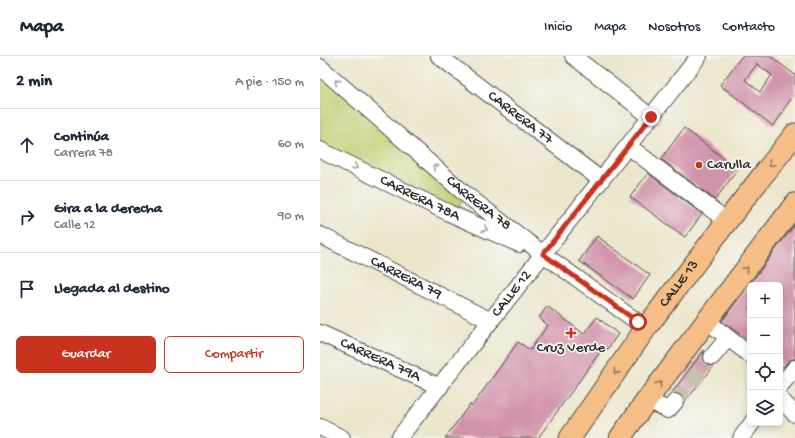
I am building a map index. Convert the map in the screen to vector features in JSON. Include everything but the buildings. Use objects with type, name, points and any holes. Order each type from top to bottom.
[{"type":"main road","name":"CALLE 13","points":[[570,438],[646,328],[795,134]]},
{"type":"main road","points":[[620,438],[795,204]]},
{"type":"street","name":"CARRERA 77","points":[[439,56],[601,180]]},
{"type":"street","points":[[573,56],[651,117]]},
{"type":"street","name":"CALLE 12","points":[[399,438],[698,56]]},
{"type":"street","name":"CARRERA 78","points":[[320,67],[464,193],[543,254],[646,328]]},
{"type":"street","points":[[628,146],[727,221]]},
{"type":"street","name":"CARRERA 78A","points":[[320,150],[449,213],[543,254]]},
{"type":"street","name":"CARRERA 79","points":[[320,235],[491,321]]},
{"type":"street","points":[[707,321],[749,354]]},
{"type":"street","name":"CARRERA 79A","points":[[320,333],[440,387]]},
{"type":"street","points":[[712,357],[728,338]]},
{"type":"street","points":[[783,380],[795,368]]},
{"type":"street","points":[[647,400],[668,410],[675,402]]},
{"type":"street","points":[[783,403],[795,414]]},
{"type":"street","points":[[740,438],[750,426]]},
{"type":"street","points":[[320,427],[342,438]]},
{"type":"green space","points":[[320,67],[463,198],[458,207],[454,210],[320,150]]},
{"type":"tunnel","points":[[675,402],[712,357]]},
{"type":"place","name":"Carulla","points":[[699,165]]},
{"type":"place","name":"Cruz Verde","points":[[571,333]]},
{"type":"route","points":[[638,322],[543,254],[651,117]]}]
